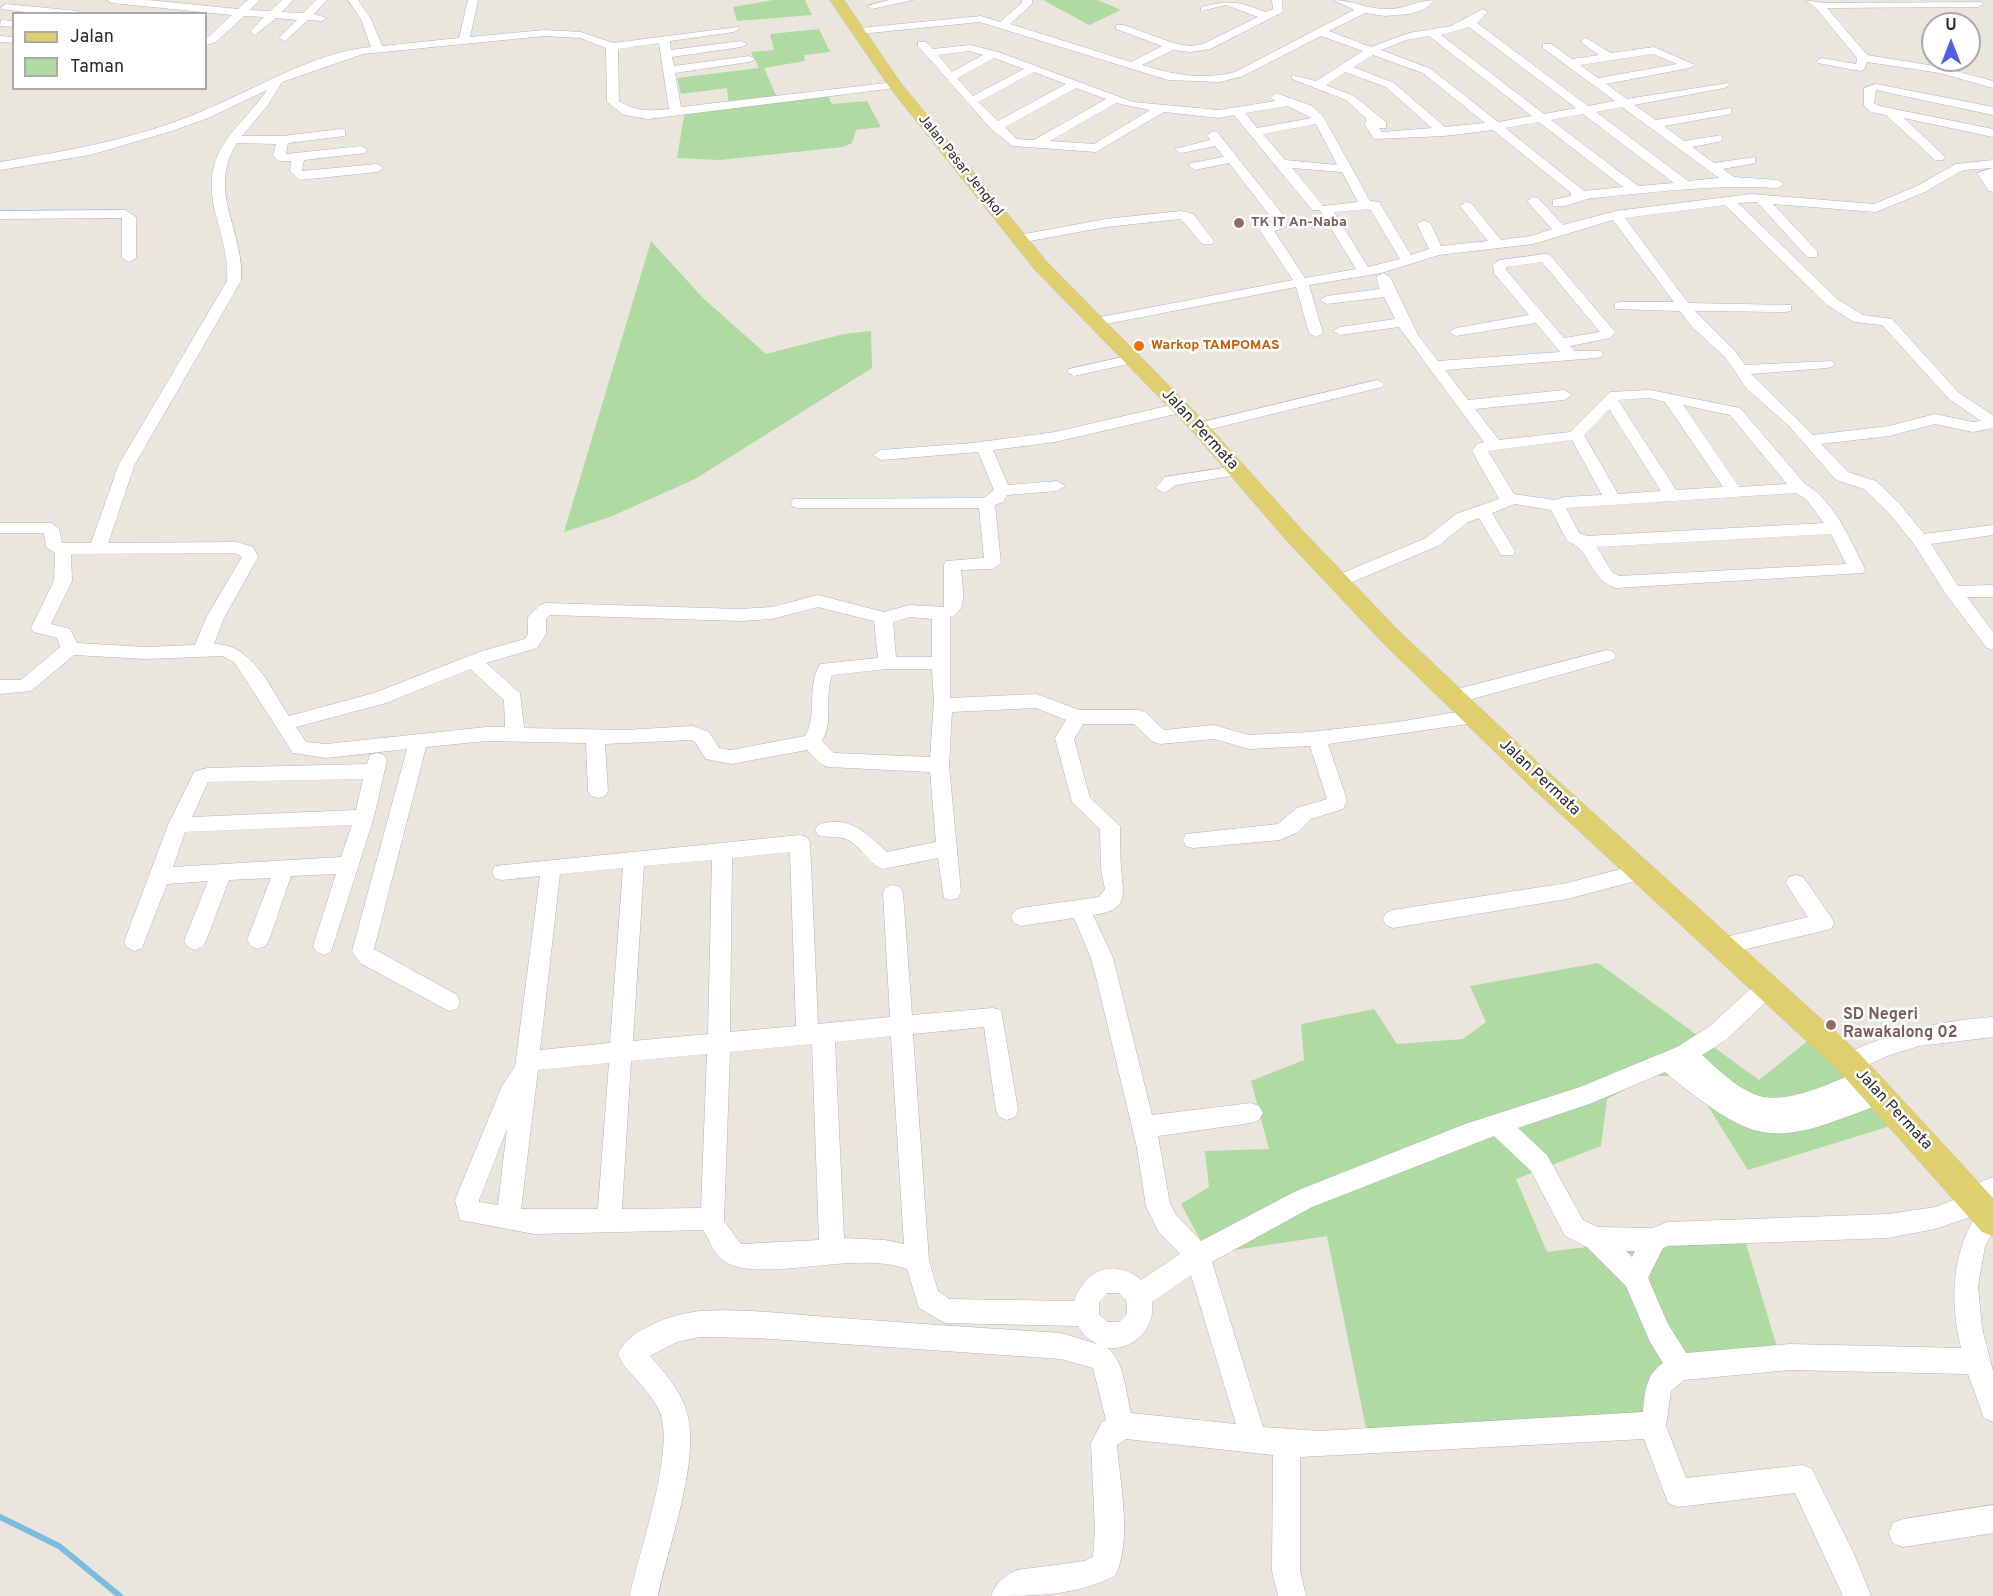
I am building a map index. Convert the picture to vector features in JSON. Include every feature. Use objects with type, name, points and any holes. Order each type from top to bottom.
[{"type":"main road","name":"Jalan Pasar Jengkol","points":[[837,0],[895,85],[1019,239],[1064,292],[1096,322]]},
{"type":"main road","name":"Jalan Permata","points":[[1096,322],[1199,428],[1339,581],[1454,698],[1865,1079],[1984,1205]]},
{"type":"street","points":[[112,0],[178,7],[201,12]]},
{"type":"street","points":[[207,12],[220,0]]},
{"type":"street","points":[[207,42],[212,40],[254,0]]},
{"type":"street","points":[[255,32],[288,0]]},
{"type":"street","points":[[285,38],[322,0]]},
{"type":"street","points":[[353,0],[366,19],[377,48]]},
{"type":"street","points":[[464,40],[473,0]]},
{"type":"street","points":[[880,3],[908,0]]},
{"type":"street","points":[[1003,25],[1026,0]]},
{"type":"street","points":[[1254,0],[1279,3]]},
{"type":"street","points":[[1339,0],[1362,10],[1405,11],[1423,6],[1430,0]]},
{"type":"street","points":[[1205,9],[1224,1],[1266,16]]},
{"type":"street","points":[[1819,2],[1983,3]]},
{"type":"street","points":[[1819,2],[1863,58],[1941,70],[1993,85]]},
{"type":"street","points":[[1106,34],[1124,25],[1171,46],[1200,48],[1215,43],[1266,16],[1279,3]]},
{"type":"street","points":[[6,7],[57,12]]},
{"type":"street","points":[[862,34],[912,30],[922,25],[975,18],[1172,78],[1220,79],[1239,74],[1362,10]]},
{"type":"street","points":[[1317,85],[1405,37],[1433,34],[1472,24],[1483,12]]},
{"type":"street","points":[[207,13],[322,18]]},
{"type":"street","points":[[1472,24],[1684,184]]},
{"type":"street","points":[[0,166],[90,151],[157,131],[204,115],[278,80],[338,57],[377,48],[561,33],[592,37],[612,46],[734,29]]},
{"type":"street","points":[[1317,34],[1427,71],[1577,194],[1592,196],[1684,184],[1731,181],[1778,184]]},
{"type":"street","points":[[1433,34],[1635,190]]},
{"type":"street","points":[[1405,37],[1463,58]]},
{"type":"street","points":[[664,39],[676,113]]},
{"type":"street","points":[[1586,41],[1608,56]]},
{"type":"street","points":[[667,54],[741,44]]},
{"type":"street","points":[[612,46],[612,99],[616,106],[637,115],[676,113],[895,85]]},
{"type":"street","points":[[1130,67],[1171,46]]},
{"type":"street","points":[[1547,46],[1731,181]]},
{"type":"street","points":[[1095,54],[1065,70],[1034,68],[994,54],[963,47],[926,48],[971,101],[1013,142],[1090,149],[1117,135],[1151,129],[1159,110]]},
{"type":"street","points":[[1570,63],[1654,50],[1689,65],[1596,82]]},
{"type":"street","points":[[951,77],[994,54]]},
{"type":"street","points":[[1822,61],[1860,68],[1863,58]]},
{"type":"street","points":[[669,70],[749,59]]},
{"type":"street","points":[[971,101],[1034,68]]},
{"type":"street","points":[[1346,68],[1390,85],[1444,132]]},
{"type":"street","points":[[1065,70],[1075,84],[1131,105],[1159,110],[1208,113],[1237,111],[1289,102]]},
{"type":"street","points":[[1296,77],[1350,98],[1372,117],[1371,125],[1378,136],[1496,126],[1725,85]]},
{"type":"street","points":[[98,548],[127,464],[234,281],[237,266],[224,225],[219,171],[223,158],[235,139],[265,103],[278,80]]},
{"type":"street","points":[[996,127],[1075,84]]},
{"type":"street","points":[[1989,138],[1969,129],[1869,106],[1870,88],[1882,88],[1993,111]]},
{"type":"street","points":[[1265,92],[1308,109],[1319,120],[1335,153],[1347,169],[1364,202]]},
{"type":"street","points":[[1036,144],[1115,99]]},
{"type":"street","points":[[1237,111],[1317,207]]},
{"type":"street","points":[[1655,124],[1727,111]]},
{"type":"street","points":[[1889,111],[1939,156]]},
{"type":"street","points":[[1208,113],[1201,129],[1233,159],[1281,221],[1279,225],[1266,229],[1300,282],[1316,333]]},
{"type":"street","points":[[1255,132],[1319,120]]},
{"type":"street","points":[[235,139],[283,140],[341,133]]},
{"type":"street","points":[[1181,149],[1211,136]]},
{"type":"street","points":[[1683,145],[1718,138]]},
{"type":"street","points":[[283,140],[280,157],[361,150]]},
{"type":"street","points":[[298,157],[296,171],[300,176],[377,168]]},
{"type":"street","points":[[1195,166],[1233,159]]},
{"type":"street","points":[[1713,167],[1751,160]]},
{"type":"street","points":[[1282,164],[1347,169]]},
{"type":"street","points":[[1096,322],[1300,282],[1364,272],[1437,251],[1533,240],[1616,215],[1760,198],[1850,208],[1876,208],[1921,189],[1960,167],[1993,164]]},
{"type":"street","points":[[1993,172],[1983,173],[1993,188]]},
{"type":"street","points":[[1558,203],[1578,198],[1577,194]]},
{"type":"street","points":[[1760,198],[1812,254]]},
{"type":"street","points":[[1533,201],[1561,230]]},
{"type":"street","points":[[1728,201],[1774,244],[1794,268],[1833,303],[1859,319],[1880,319],[1887,322],[1954,396],[1991,422],[1988,425],[1976,427],[1935,419],[1889,431],[1811,440]]},
{"type":"street","points":[[1364,272],[1326,209],[1374,205],[1408,261]]},
{"type":"street","points":[[1466,206],[1497,244]]},
{"type":"street","points":[[1,217],[124,214],[129,217],[129,258]]},
{"type":"street","points":[[1019,239],[1106,223],[1181,215],[1188,217],[1207,241]]},
{"type":"street","points":[[1616,215],[1698,326],[1730,354],[1752,386],[1811,440],[1842,476],[1876,490],[1920,540],[1953,592],[1993,644]]},
{"type":"street","points":[[1424,224],[1437,251]]},
{"type":"street","points":[[1560,343],[1605,335],[1608,332],[1541,252],[1498,266],[1539,318],[1560,343],[1571,356]]},
{"type":"street","points":[[1383,277],[1402,322],[1494,444]]},
{"type":"street","points":[[1327,300],[1388,292]]},
{"type":"street","points":[[1620,306],[1786,308]]},
{"type":"street","points":[[1456,332],[1539,318]]},
{"type":"street","points":[[1340,331],[1402,322]]},
{"type":"street","points":[[1436,366],[1596,354]]},
{"type":"street","points":[[1074,372],[1132,359]]},
{"type":"street","points":[[1742,370],[1827,364]]},
{"type":"street","points":[[1199,428],[1377,384]]},
{"type":"street","points":[[1586,542],[1606,576],[1616,582],[1857,569],[1836,528],[1812,495],[1799,488],[1741,415],[1725,409],[1650,394],[1622,394],[1610,399],[1576,434],[1613,500]]},
{"type":"street","points":[[1465,405],[1564,395]]},
{"type":"street","points":[[1610,399],[1672,496]]},
{"type":"street","points":[[1671,399],[1736,493]]},
{"type":"street","points":[[881,455],[984,447],[1055,437],[1180,408]]},
{"type":"street","points":[[1569,436],[1494,444],[1483,447],[1480,451],[1508,498],[1557,506],[1564,502],[1799,488]]},
{"type":"street","points":[[984,447],[1002,490]]},
{"type":"street","points":[[1164,488],[1171,481],[1237,471]]},
{"type":"street","points":[[1002,490],[1057,486]]},
{"type":"street","points":[[800,503],[987,503],[997,498],[1002,490]]},
{"type":"street","points":[[1339,581],[1432,542],[1462,518],[1504,504],[1508,498]]},
{"type":"street","points":[[284,724],[379,698],[473,661],[531,644],[537,634],[537,617],[546,609],[761,614],[818,601],[882,619],[910,611],[941,614],[950,611],[954,605],[952,565],[986,564],[994,561],[987,503]]},
{"type":"street","points":[[1557,506],[1573,537],[1586,542],[1836,528]]},
{"type":"street","points":[[1483,512],[1507,551]]},
{"type":"street","points":[[0,528],[51,528],[54,547],[63,549],[237,547],[247,551],[250,557],[215,618],[202,651]]},
{"type":"street","points":[[1920,540],[1993,530]]},
{"type":"street","points":[[63,549],[63,581],[40,628],[63,633],[70,649]]},
{"type":"street","points":[[1953,592],[1993,591]]},
{"type":"street","points":[[941,614],[940,663],[943,702],[939,765],[951,892]]},
{"type":"street","points":[[882,619],[886,663]]},
{"type":"street","points":[[0,687],[25,686],[70,649],[146,653],[226,650],[240,659],[300,748],[310,751],[381,746],[486,734],[596,737],[693,733],[702,737],[713,754],[723,758],[811,742],[816,734],[822,677],[826,669],[886,663],[940,663]]},
{"type":"street","points":[[1454,698],[1606,656]]},
{"type":"street","points":[[473,661],[513,698],[515,734]]},
{"type":"street","points":[[943,702],[951,705],[1038,701],[1078,717],[1133,716],[1143,720],[1160,737],[1214,732],[1249,742],[1317,738],[1398,729],[1474,716]]},
{"type":"street","points":[[1021,916],[1104,905],[1112,899],[1115,889],[1111,869],[1110,826],[1082,802],[1070,767],[1065,738],[1078,717]]},
{"type":"street","points":[[596,737],[598,791]]},
{"type":"street","points":[[1193,840],[1280,832],[1291,827],[1304,813],[1336,804],[1335,791],[1317,738]]},
{"type":"street","points":[[418,742],[363,951],[368,957],[449,1002]]},
{"type":"street","points":[[811,742],[830,760],[939,765]]},
{"type":"street","points":[[324,946],[364,817],[381,746]]},
{"type":"street","points":[[135,942],[178,825],[198,782],[207,775],[374,771]]},
{"type":"street","points":[[178,825],[364,817]]},
{"type":"street","points":[[825,830],[852,832],[883,861],[948,848]]},
{"type":"street","points":[[502,872],[800,843],[832,1209],[831,1253]]},
{"type":"street","points":[[722,850],[719,1043],[712,1222],[725,1246],[736,1255],[771,1256],[871,1251],[902,1254],[917,1261]]},
{"type":"street","points":[[609,1222],[634,860]]},
{"type":"street","points":[[160,876],[349,865]]},
{"type":"street","points":[[508,1218],[529,1064],[551,868]]},
{"type":"street","points":[[258,940],[284,869]]},
{"type":"street","points":[[195,941],[222,872]]},
{"type":"street","points":[[1394,919],[1567,891],[1640,872]]},
{"type":"street","points":[[1721,946],[1770,933],[1824,923],[1796,883]]},
{"type":"street","points":[[892,893],[917,1261],[928,1299],[945,1311],[1049,1311],[1086,1314]]},
{"type":"street","points":[[1080,908],[1102,958],[1143,1127],[1161,1214],[1198,1256],[1253,1438]]},
{"type":"street","points":[[1138,1297],[1198,1256],[1304,1199],[1498,1124],[1584,1096],[1677,1057],[1718,1033],[1766,988]]},
{"type":"street","points":[[712,1222],[691,1219],[534,1222],[469,1212],[467,1200],[513,1086],[529,1064],[619,1052],[993,1017],[1007,1110]]},
{"type":"street","points":[[1677,1057],[1728,1107],[1747,1119],[1779,1124],[1808,1120],[1865,1079],[1877,1048],[1946,1029],[1993,1027]]},
{"type":"street","points":[[1143,1127],[1251,1113]]},
{"type":"street","points":[[1498,1124],[1539,1162],[1574,1228],[1596,1239],[1635,1277],[1659,1333],[1680,1367]]},
{"type":"street","points":[[1596,1239],[1654,1240],[1667,1234],[1888,1226],[1935,1218],[1984,1205],[1973,1246],[1966,1290],[1967,1317],[1976,1361],[1993,1409]]},
{"type":"street","points":[[1635,1277],[1654,1240]]},
{"type":"street","points":[[1103,1282],[1123,1283],[1138,1297],[1141,1306],[1137,1323],[1123,1334],[1114,1336],[1096,1329],[1086,1314],[1088,1294],[1103,1282]]},
{"type":"street","points":[[644,1596],[677,1436],[672,1408],[631,1354],[650,1340],[676,1329],[700,1324],[757,1325],[1061,1346],[1101,1358],[1106,1364],[1118,1421],[1125,1426]]},
{"type":"street","points":[[1005,1596],[1017,1584],[1088,1575],[1106,1565],[1109,1529],[1104,1443],[1112,1431],[1125,1426],[1287,1443],[1320,1444],[1651,1424],[1655,1420],[1656,1393],[1659,1382],[1664,1376],[1680,1367],[1790,1357],[1976,1361]]},
{"type":"street","points":[[1651,1424],[1678,1493],[1802,1479],[1844,1564],[1857,1596]]},
{"type":"street","points":[[1287,1443],[1286,1571],[1292,1596]]},
{"type":"street","points":[[1903,1533],[1993,1519]]},
{"type":"green space","points":[[773,0],[805,0],[812,15],[737,21],[733,7]]},
{"type":"green space","points":[[1043,0],[1098,0],[1121,10],[1089,25]]},
{"type":"green space","points":[[819,29],[830,52],[804,55],[805,61],[764,68],[778,100],[827,94],[832,104],[867,101],[881,127],[856,130],[852,143],[843,147],[720,160],[677,158],[685,110],[729,106],[727,88],[681,94],[677,78],[759,68],[751,52],[774,50],[770,34]]},
{"type":"green space","points":[[651,241],[703,298],[766,354],[844,334],[871,331],[872,368],[695,479],[610,517],[564,532]]},
{"type":"green space","points":[[1598,963],[1759,1080],[1815,1035],[1900,1123],[1748,1170],[1689,1076],[1651,1076],[1607,1099],[1601,1146],[1516,1179],[1547,1252],[1741,1227],[1777,1347],[1673,1359],[1667,1422],[1367,1433],[1327,1236],[1208,1254],[1181,1204],[1209,1187],[1205,1151],[1269,1149],[1251,1081],[1304,1060],[1301,1024],[1374,1009],[1397,1044],[1463,1039],[1486,1022],[1470,986]]},
{"type":"waterway","points":[[0,1517],[59,1546],[120,1596]]},
{"type":"place","name":"TK IT An-Naba","points":[[1239,223]]},
{"type":"place","name":"Warkop TAMPOMAS","points":[[1139,346]]},
{"type":"place","name":"SD Negeri Rawakalong 02","points":[[1831,1025]]}]
